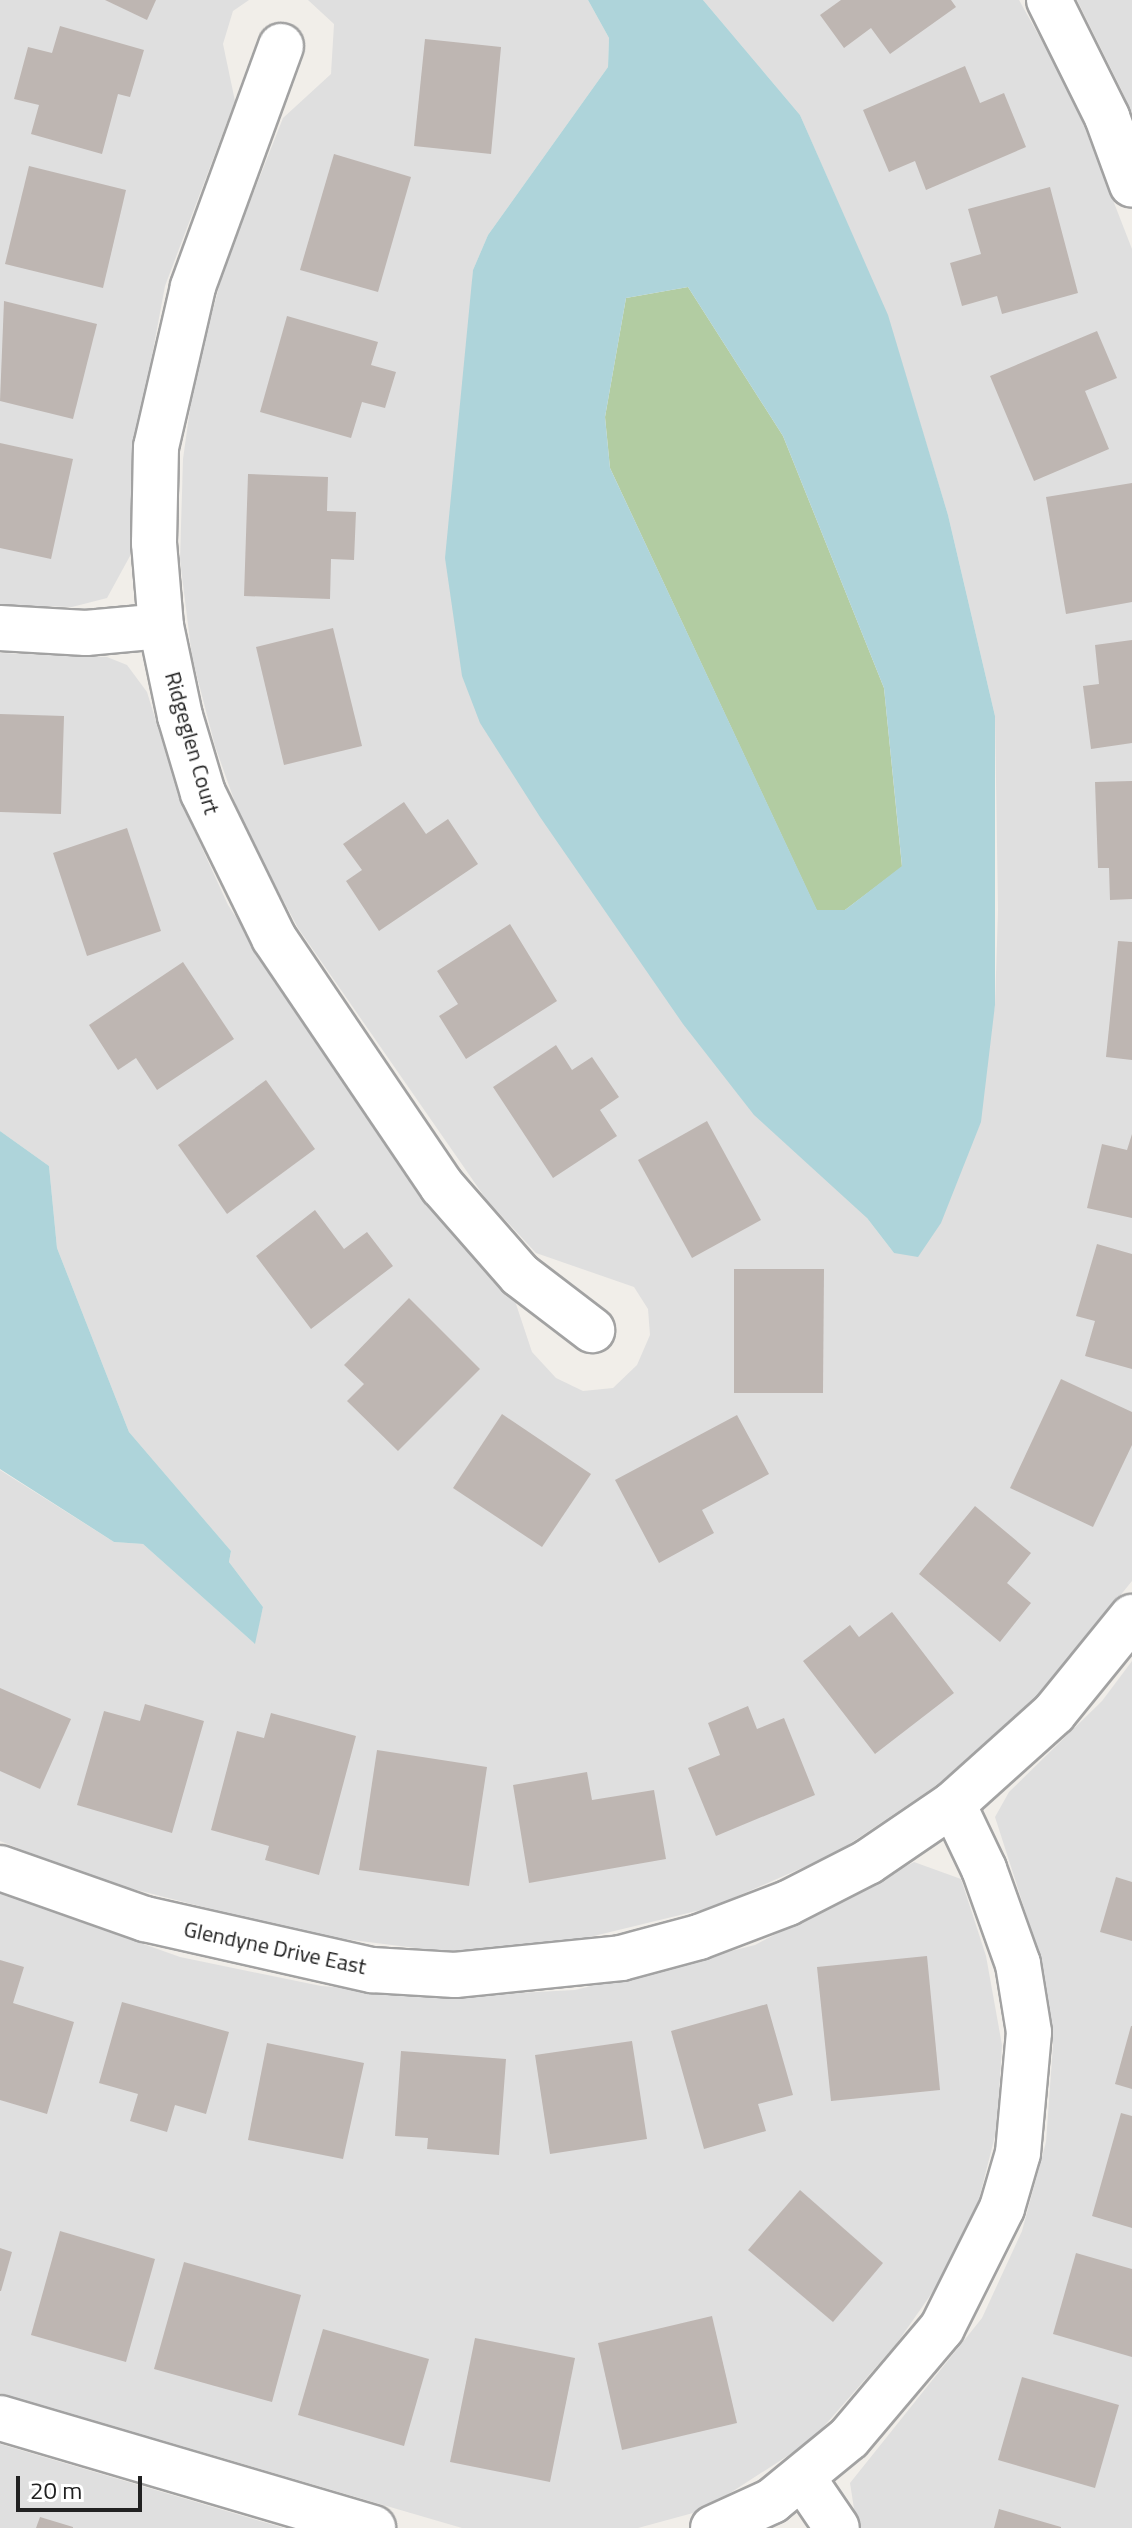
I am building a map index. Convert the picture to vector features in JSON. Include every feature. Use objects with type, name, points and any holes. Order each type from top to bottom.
[{"type":"street","points":[[1052,6],[1132,185]]},
{"type":"street","name":"Ridgeglen Court","points":[[281,46],[171,362],[156,447],[161,626],[203,793],[274,938],[442,1186],[520,1275],[592,1330]]},
{"type":"street","points":[[0,628],[86,633],[161,626]]},
{"type":"street","name":"Glendyne Drive East","points":[[0,1868],[145,1919],[308,1960],[470,1974],[621,1958],[699,1937],[788,1903],[868,1862],[953,1804],[1054,1713],[1132,1617]]},
{"type":"street","points":[[728,2525],[803,2478],[849,2438],[942,2328],[976,2269],[1018,2153],[1029,2032],[1018,1964],[953,1804]]},
{"type":"street","points":[[0,2418],[373,2528]]},
{"type":"street","points":[[803,2478],[837,2528]]},
{"type":"shaded area","points":[[0,0],[249,0],[233,11],[223,44],[235,101],[165,286],[137,436],[130,556],[107,598],[72,607],[0,605]]},
{"type":"shaded area","points":[[308,0],[588,0],[609,38],[608,67],[488,235],[473,270],[470,330],[867,1218],[894,1253],[985,1062],[995,1005],[998,910],[995,716],[948,515],[887,315],[800,115],[703,0],[1019,0],[1072,95],[1132,249],[1132,1581],[1032,1704],[949,1777],[836,1853],[713,1907],[565,1943],[447,1952],[313,1935],[98,1880],[0,1841],[0,1470],[114,1542],[143,1544],[254,1643],[263,1607],[229,1562],[231,1551],[129,1432],[57,1248],[49,1166],[0,1131],[0,653],[107,657],[127,665],[147,692],[181,802],[228,905],[417,1193],[515,1301],[532,1352],[556,1378],[583,1391],[613,1388],[637,1365],[650,1335],[648,1309],[634,1287],[536,1253],[486,1199],[298,928],[243,825],[215,746],[192,657],[180,560],[183,459],[194,380],[225,265],[283,118],[331,74],[334,24]]},
{"type":"shaded area","points":[[1077,0],[1132,0],[1132,114],[1122,91]]},
{"type":"shaded area","points":[[1132,1661],[1132,2528],[857,2528],[850,2483],[982,2318],[1022,2231],[1046,2142],[1053,2045],[1039,1954],[995,1817],[1009,1792],[1102,1701]]},
{"type":"shaded area","points":[[914,1862],[961,1879],[986,1956],[1002,2045],[997,2128],[978,2203],[950,2267],[897,2343],[812,2440],[704,2510],[638,2528],[462,2528],[0,2393],[0,1893],[180,1957],[321,1986],[460,1996],[575,1990],[755,1945]]},
{"type":"shaded area","points":[[0,2444],[284,2528],[0,2528]]},
{"type":"green space","points":[[688,287],[783,436],[884,688],[902,867],[845,910],[817,911],[610,468],[605,417],[626,298]]},
{"type":"water","points":[[588,0],[703,0],[800,115],[888,315],[948,515],[995,716],[995,1005],[981,1122],[941,1223],[918,1257],[894,1253],[867,1218],[754,1115],[683,1024],[540,817],[480,723],[462,676],[445,558],[473,270],[488,235],[608,67],[609,38]],"holes":[[[688,287],[783,436],[884,688],[902,866],[845,910],[817,910],[610,468],[605,417],[626,298]]]},
{"type":"water","points":[[0,1131],[49,1166],[57,1248],[129,1432],[231,1551],[229,1562],[263,1607],[255,1644],[143,1544],[114,1542],[0,1469]]},
{"type":"building","points":[[105,0],[156,0],[147,20]]},
{"type":"building","points":[[841,0],[951,0],[956,7],[890,54],[871,28],[844,48],[820,15]]},
{"type":"building","points":[[60,26],[144,50],[130,97],[118,94],[102,154],[31,134],[39,105],[14,99],[28,47],[52,53]]},
{"type":"building","points":[[425,39],[501,47],[491,154],[414,146]]},
{"type":"building","points":[[965,66],[980,103],[1004,93],[1026,147],[926,190],[915,161],[889,172],[863,110]]},
{"type":"building","points":[[334,154],[411,177],[378,292],[300,270]]},
{"type":"building","points":[[29,166],[126,190],[103,288],[5,264]]},
{"type":"building","points":[[1050,187],[1078,293],[1002,314],[997,296],[962,306],[950,263],[981,254],[968,209]]},
{"type":"building","points":[[4,301],[97,324],[73,419],[0,401]]},
{"type":"building","points":[[287,316],[378,342],[371,365],[396,372],[385,408],[362,402],[351,438],[260,412]]},
{"type":"building","points":[[1097,331],[1117,378],[1085,391],[1109,449],[1034,481],[990,376]]},
{"type":"building","points":[[0,443],[73,459],[51,559],[0,548]]},
{"type":"building","points":[[248,474],[328,477],[327,511],[356,512],[354,560],[331,559],[330,599],[244,596]]},
{"type":"building","points":[[1132,483],[1132,602],[1066,614],[1046,497]]},
{"type":"building","points":[[333,628],[362,746],[284,765],[256,647]]},
{"type":"building","points":[[1132,640],[1132,743],[1091,749],[1083,686],[1099,684],[1095,645]]},
{"type":"building","points":[[0,714],[64,716],[61,814],[0,812]]},
{"type":"building","points":[[1132,781],[1132,899],[1110,900],[1109,868],[1098,868],[1095,782]]},
{"type":"building","points":[[404,802],[426,834],[448,819],[478,864],[379,931],[346,881],[362,870],[343,844]]},
{"type":"building","points":[[127,828],[161,931],[87,956],[53,853]]},
{"type":"building","points":[[510,924],[557,1001],[466,1059],[439,1016],[458,1004],[437,971]]},
{"type":"building","points":[[1118,941],[1132,942],[1132,1060],[1106,1057]]},
{"type":"building","points":[[183,962],[234,1039],[157,1090],[136,1058],[118,1070],[89,1025]]},
{"type":"building","points":[[556,1045],[572,1070],[592,1057],[619,1097],[600,1110],[617,1136],[553,1178],[493,1087]]},
{"type":"building","points":[[266,1080],[315,1149],[227,1214],[178,1145]]},
{"type":"building","points":[[707,1121],[761,1220],[692,1258],[638,1160]]},
{"type":"building","points":[[1132,1134],[1132,1218],[1087,1208],[1102,1144],[1127,1150]]},
{"type":"building","points":[[315,1210],[344,1249],[367,1232],[393,1266],[311,1329],[256,1256]]},
{"type":"building","points":[[1097,1244],[1132,1254],[1132,1369],[1085,1356],[1095,1321],[1076,1316]]},
{"type":"building","points":[[734,1269],[824,1269],[823,1393],[734,1393]]},
{"type":"building","points":[[409,1298],[480,1369],[398,1451],[347,1401],[364,1384],[344,1365]]},
{"type":"building","points":[[1061,1379],[1132,1412],[1132,1445],[1093,1527],[1010,1488]]},
{"type":"building","points":[[502,1414],[591,1474],[542,1547],[453,1488]]},
{"type":"building","points":[[737,1415],[769,1474],[702,1510],[714,1533],[659,1563],[615,1480]]},
{"type":"building","points":[[975,1506],[1031,1553],[1007,1583],[1031,1603],[1000,1642],[919,1574]]},
{"type":"building","points":[[892,1612],[954,1693],[875,1754],[803,1661],[850,1625],[859,1637]]},
{"type":"building","points":[[0,1688],[71,1719],[40,1789],[0,1771]]},
{"type":"building","points":[[145,1704],[204,1721],[172,1833],[77,1805],[104,1711],[140,1721]]},
{"type":"building","points":[[748,1706],[757,1729],[784,1718],[815,1795],[716,1836],[688,1768],[720,1755],[708,1723]]},
{"type":"building","points":[[271,1713],[356,1736],[319,1875],[265,1860],[269,1846],[211,1830],[237,1731],[264,1738]]},
{"type":"building","points":[[377,1750],[487,1767],[469,1886],[359,1870]]},
{"type":"building","points":[[587,1772],[592,1800],[654,1790],[666,1859],[529,1883],[513,1785]]},
{"type":"building","points":[[1116,1877],[1132,1882],[1132,1941],[1100,1932]]},
{"type":"building","points":[[927,1956],[940,2090],[831,2101],[817,1967]]},
{"type":"building","points":[[0,1960],[24,1967],[13,2003],[74,2022],[47,2114],[0,2100]]},
{"type":"building","points":[[122,2002],[229,2032],[206,2114],[175,2105],[167,2132],[130,2121],[138,2094],[99,2083]]},
{"type":"building","points":[[767,2004],[793,2095],[758,2104],[766,2131],[704,2149],[671,2031]]},
{"type":"building","points":[[1132,2026],[1132,2089],[1115,2084]]},
{"type":"building","points":[[632,2041],[647,2139],[550,2154],[535,2055]]},
{"type":"building","points":[[267,2043],[364,2063],[343,2159],[248,2140]]},
{"type":"building","points":[[401,2051],[506,2059],[499,2155],[427,2149],[428,2138],[395,2136]]},
{"type":"building","points":[[1121,2113],[1132,2116],[1132,2228],[1092,2216]]},
{"type":"building","points":[[800,2190],[883,2263],[833,2322],[748,2250]]},
{"type":"building","points":[[60,2231],[155,2259],[126,2362],[31,2335]]},
{"type":"building","points":[[0,2248],[12,2252],[1,2291],[0,2291]]},
{"type":"building","points":[[1076,2253],[1132,2269],[1132,2357],[1053,2334]]},
{"type":"building","points":[[184,2262],[301,2295],[272,2402],[154,2369]]},
{"type":"building","points":[[712,2316],[737,2423],[622,2450],[598,2343]]},
{"type":"building","points":[[323,2329],[429,2359],[404,2446],[298,2415]]},
{"type":"building","points":[[475,2338],[575,2358],[550,2482],[450,2462]]},
{"type":"building","points":[[1022,2377],[1119,2405],[1095,2488],[998,2460]]},
{"type":"building","points":[[999,2509],[1061,2527],[1061,2528],[994,2528]]},
{"type":"building","points":[[40,2517],[73,2527],[73,2528],[36,2528]]}]
